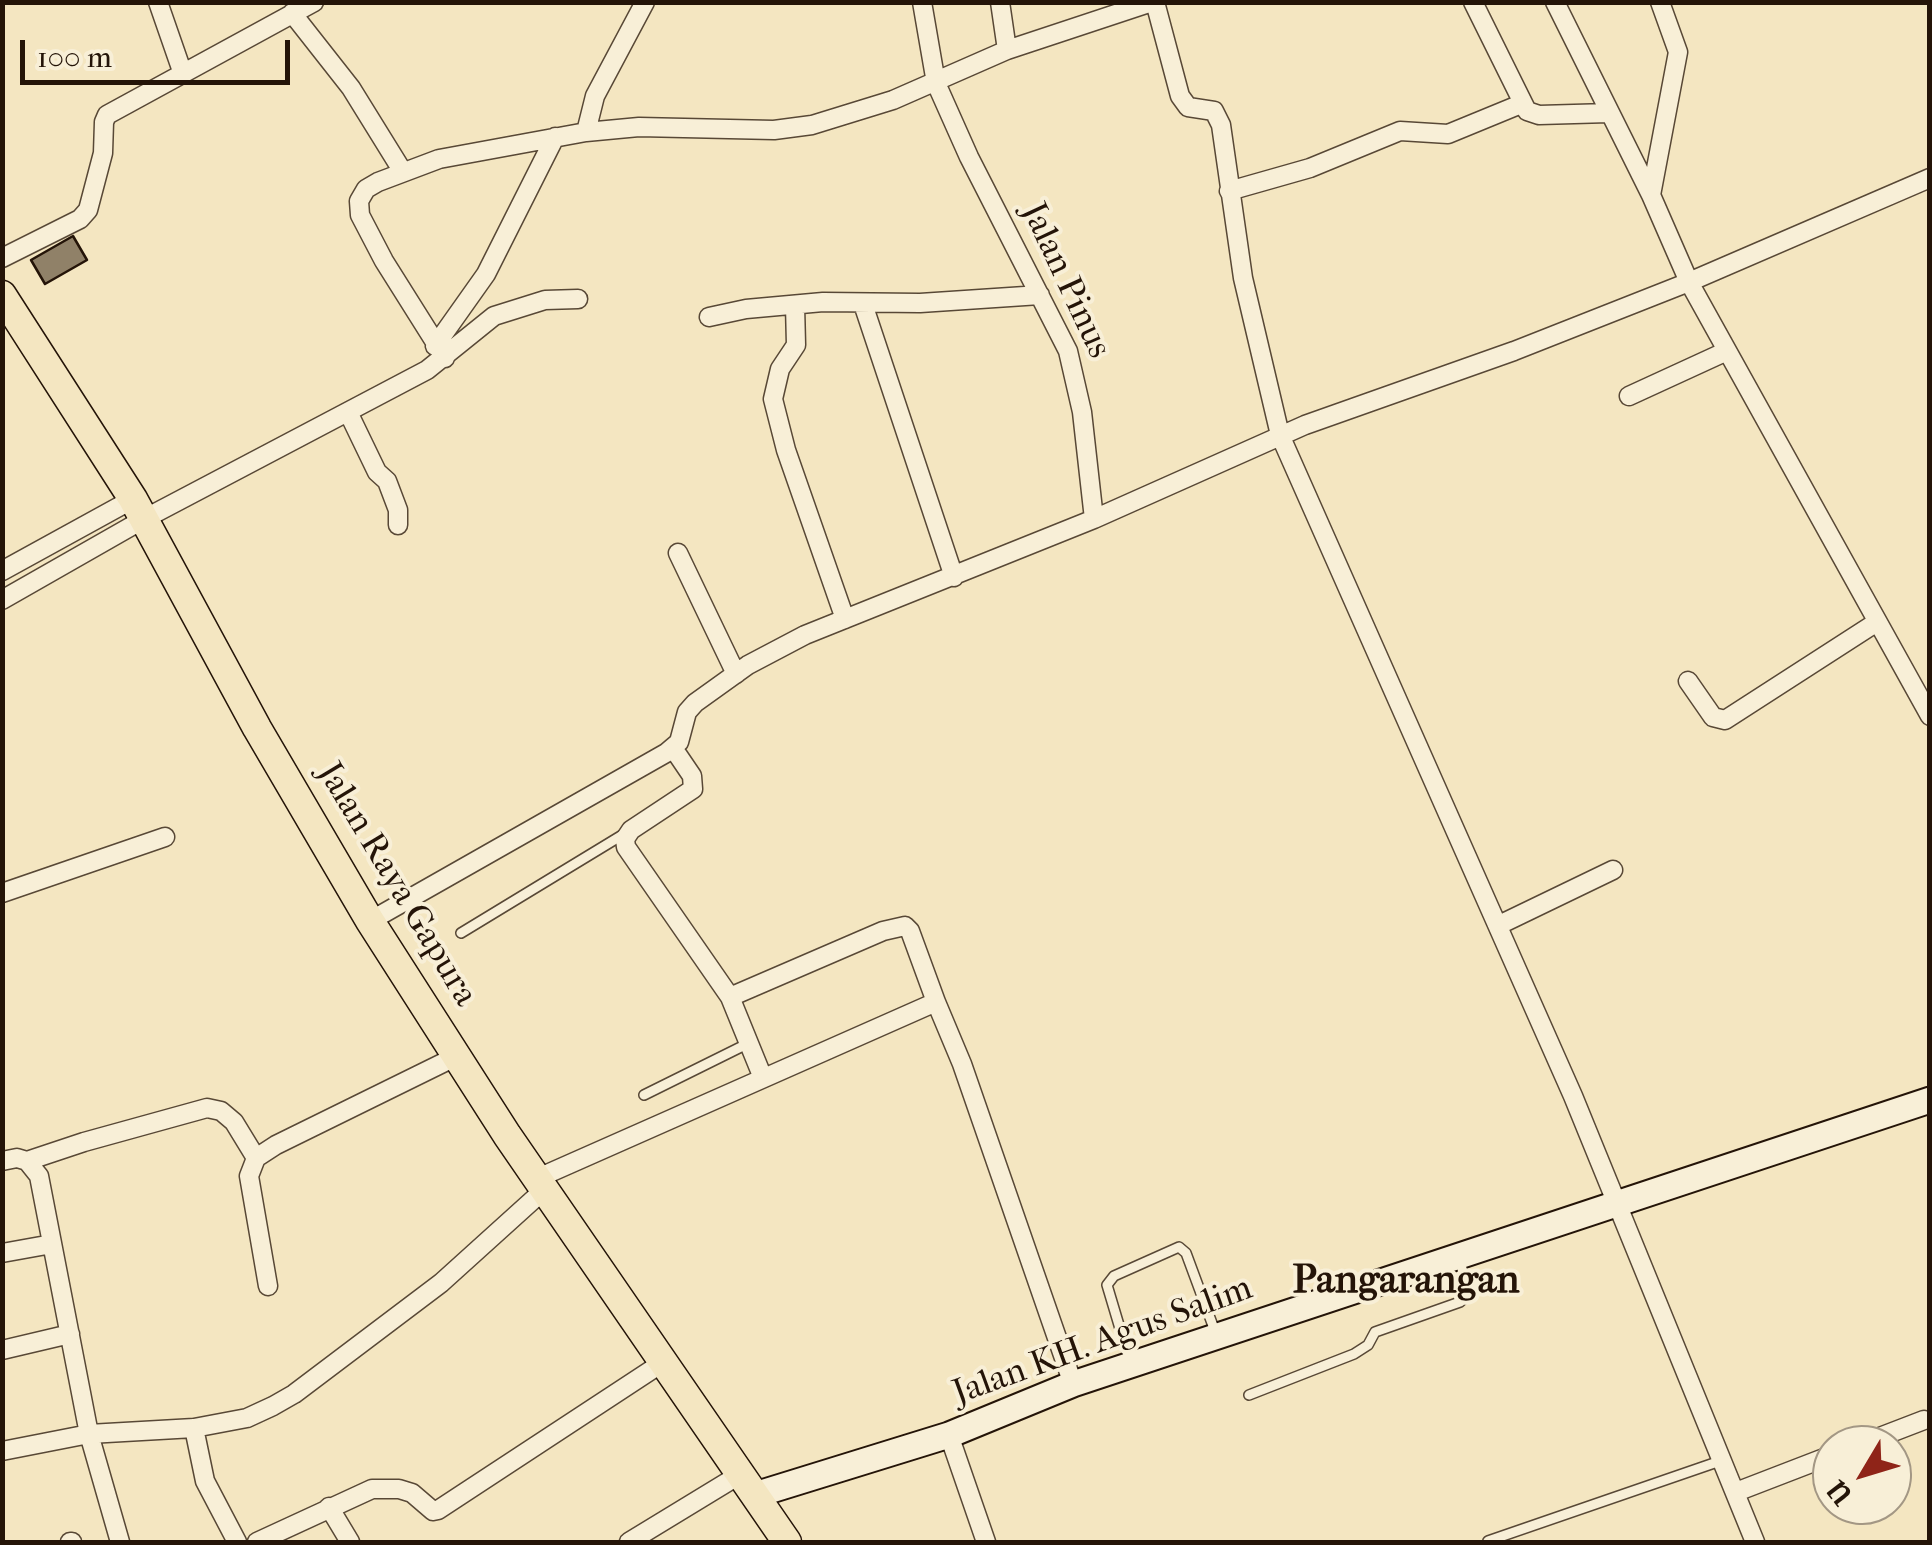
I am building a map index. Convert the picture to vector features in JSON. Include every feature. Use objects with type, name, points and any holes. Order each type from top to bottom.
[{"type":"main road","name":"Jalan Raya Gapura","points":[[2,294],[138,509],[257,728],[370,921],[542,1184],[786,1542]]},
{"type":"main road","name":"Jalan KH. Agus Salim","points":[[747,1485],[949,1436],[1072,1384],[1930,1100]]},
{"type":"street","points":[[158,2],[183,74]]},
{"type":"street","points":[[2,258],[80,219],[92,198],[107,115],[314,2]]},
{"type":"street","points":[[440,352],[594,96],[645,2]]},
{"type":"street","name":"Jalan Pinus","points":[[922,2],[936,82],[1075,372],[1094,519]]},
{"type":"street","points":[[1000,2],[1007,50]]},
{"type":"street","points":[[440,352],[360,216],[359,201],[366,190],[439,159],[569,135],[639,127],[774,130],[812,125],[853,114],[1007,50],[1153,2],[1180,96],[1188,106],[1214,111],[1219,119],[1244,278],[1280,436],[1498,925],[1755,1542]]},
{"type":"street","points":[[1473,2],[1521,104],[1530,113],[1608,112]]},
{"type":"street","points":[[1555,2],[1689,282],[1930,716]]},
{"type":"street","points":[[1650,195],[1678,52],[1660,2]]},
{"type":"street","points":[[292,13],[352,88],[403,172]]},
{"type":"street","points":[[1229,190],[1310,168],[1400,131],[1448,134],[1521,104]]},
{"type":"street","points":[[370,921],[673,748],[694,703],[774,650],[1094,519],[1280,436],[1514,352],[1930,178]]},
{"type":"street","points":[[709,318],[795,304],[1040,295]]},
{"type":"street","points":[[2,572],[349,414],[507,310],[545,300],[578,299]]},
{"type":"street","points":[[795,304],[796,346],[780,369],[773,399],[786,450],[845,620]]},
{"type":"street","points":[[863,304],[954,577]]},
{"type":"street","points":[[1629,396],[1727,351]]},
{"type":"street","points":[[349,414],[386,481],[398,510],[398,525]]},
{"type":"street","points":[[2,600],[138,509]]},
{"type":"street","points":[[678,553],[736,674]]},
{"type":"street","points":[[1688,682],[1713,717],[1725,720],[1877,622]]},
{"type":"street","points":[[673,748],[692,776],[693,789],[631,830],[625,839],[626,847],[730,997],[764,1078]]},
{"type":"street","points":[[2,893],[165,836]]},
{"type":"street","points":[[1498,925],[1613,870]]},
{"type":"street","points":[[730,997],[883,931],[904,926],[910,931],[962,1064],[1072,1384]]},
{"type":"street","points":[[2,1451],[89,1434],[194,1428],[247,1418],[294,1394],[441,1282],[542,1184],[764,1078],[936,1002]]},
{"type":"street","points":[[268,1286],[250,1176],[256,1158],[457,1056]]},
{"type":"street","points":[[27,1162],[207,1108],[234,1122],[256,1158]]},
{"type":"street","points":[[2,1160],[17,1158],[27,1162],[38,1176],[89,1434],[120,1542]]},
{"type":"street","points":[[2,1253],[52,1244]]},
{"type":"street","points":[[2,1350],[70,1334]]},
{"type":"street","points":[[257,1542],[372,1489],[387,1487],[412,1493],[433,1511],[438,1510],[665,1361]]},
{"type":"street","points":[[1911,1425],[1924,1420]]},
{"type":"street","points":[[194,1428],[205,1481],[237,1542]]},
{"type":"street","points":[[949,1436],[986,1542]]},
{"type":"street","points":[[1736,1492],[1812,1464]]},
{"type":"street","points":[[630,1542],[747,1485]]},
{"type":"street","points":[[329,1507],[350,1542]]},
{"type":"lane","points":[[461,933],[631,830]]},
{"type":"lane","points":[[644,1095],[749,1043]]},
{"type":"lane","points":[[1130,1365],[1107,1286],[1114,1276],[1178,1247],[1186,1253],[1217,1337]]},
{"type":"lane","points":[[1249,1394],[1354,1354],[1368,1344],[1375,1332],[1460,1302],[1468,1295],[1459,1257]]},
{"type":"lane","points":[[1488,1541],[1723,1460]]},
{"type":"building","points":[[73,236],[87,260],[45,284],[31,260]]},
{"type":"district","name":"Pangarangan","points":[[1406,1282]]}]
